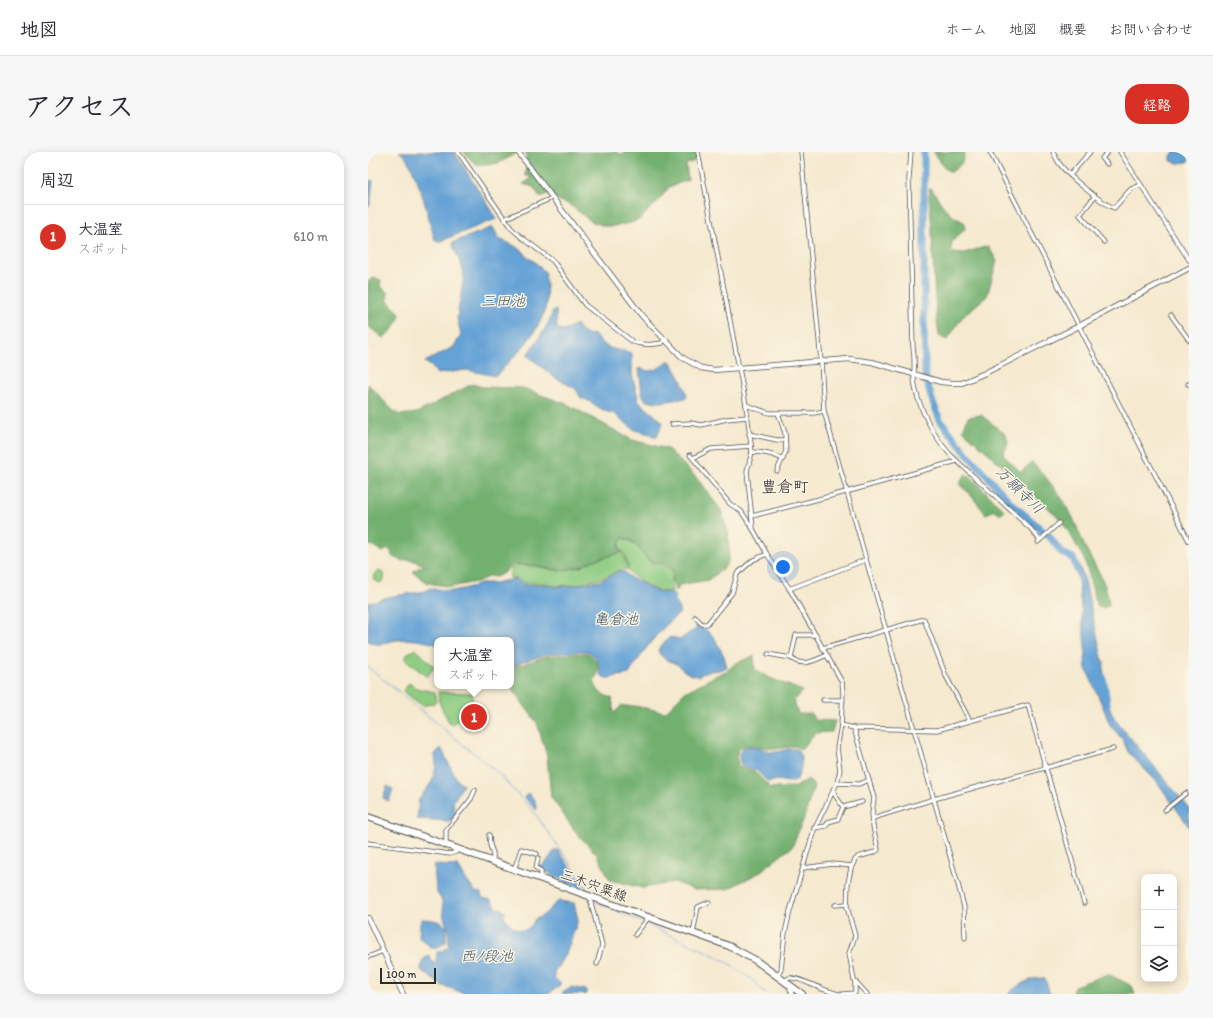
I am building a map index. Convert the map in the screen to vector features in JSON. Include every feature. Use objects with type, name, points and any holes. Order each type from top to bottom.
[{"type":"main road","name":"三木宍粟線","points":[[368,817],[649,917],[738,951],[755,960],[802,994]]},
{"type":"street","points":[[458,152],[504,219],[520,236],[553,261],[585,305],[633,342],[640,344],[657,344],[662,343],[664,340]]},
{"type":"street","points":[[518,152],[642,316],[683,358],[701,368],[714,370],[849,359],[872,362],[942,382],[962,382],[1079,326],[1189,268]]},
{"type":"street","points":[[698,152],[746,405],[752,452],[747,471],[753,529]]},
{"type":"street","points":[[801,152],[821,361],[824,411],[964,907],[965,938]]},
{"type":"street","points":[[911,152],[909,180],[916,375],[914,380],[918,397],[930,427],[950,454],[1030,528],[1040,540],[1059,523]]},
{"type":"street","points":[[990,152],[1189,541]]},
{"type":"street","points":[[1053,152],[1058,162],[1070,175],[1095,196],[1114,208],[1131,189],[1140,185]]},
{"type":"street","points":[[1070,175],[1090,152]]},
{"type":"street","points":[[1107,164],[1102,158],[1108,152]]},
{"type":"street","points":[[1120,152],[1189,260]]},
{"type":"street","points":[[1095,196],[1080,215],[1104,242]]},
{"type":"street","points":[[504,219],[552,198]]},
{"type":"street","points":[[1171,315],[1187,334],[1189,340]]},
{"type":"street","points":[[746,405],[769,413],[814,413],[824,411]]},
{"type":"street","points":[[777,471],[786,450],[785,433],[778,413]]},
{"type":"street","points":[[672,424],[691,423],[701,425],[727,419],[747,417]]},
{"type":"street","points":[[749,434],[777,440],[786,440]]},
{"type":"street","points":[[751,446],[711,448],[691,456],[730,504],[740,512],[753,529],[842,682],[843,700],[837,748],[840,770],[837,783],[814,828],[790,911],[785,933],[781,970],[777,976]]},
{"type":"street","points":[[752,452],[770,454],[783,459]]},
{"type":"street","points":[[752,516],[957,461]]},
{"type":"street","points":[[695,617],[702,624],[707,624],[732,593],[738,574],[752,560],[767,554]]},
{"type":"street","points":[[789,589],[865,560]]},
{"type":"street","points":[[823,648],[924,619],[946,676],[970,721]]},
{"type":"street","points":[[791,658],[796,635],[816,635]]},
{"type":"street","points":[[768,654],[791,658],[795,662],[807,664],[827,655]]},
{"type":"street","points":[[823,700],[843,700]]},
{"type":"street","points":[[841,725],[854,728],[937,730],[1028,705],[1084,904]]},
{"type":"street","points":[[784,981],[788,978],[794,978],[833,993],[841,994],[855,992],[855,982],[850,953],[854,936],[847,904],[848,883],[852,866],[858,857],[878,850],[872,813],[874,798],[854,728]]},
{"type":"street","points":[[873,818],[934,799],[1113,749]]},
{"type":"street","points":[[837,783],[859,784],[869,780]]},
{"type":"street","points":[[833,789],[843,808]]},
{"type":"street","points":[[446,846],[446,830],[471,799],[475,790]]},
{"type":"street","points":[[1167,809],[1186,794]]},
{"type":"street","points":[[814,828],[826,826],[828,822],[838,819],[843,808],[862,802]]},
{"type":"street","points":[[490,835],[493,862]]},
{"type":"street","points":[[368,843],[450,854],[456,852],[457,849]]},
{"type":"street","points":[[514,870],[521,849],[537,856],[536,868],[542,874],[541,879]]},
{"type":"street","points":[[803,868],[833,864],[852,866]]},
{"type":"street","points":[[590,896],[602,945],[597,964]]},
{"type":"street","points":[[693,933],[698,907],[709,902]]},
{"type":"street","points":[[835,905],[847,904]]},
{"type":"street","points":[[635,935],[649,917]]},
{"type":"street","points":[[368,918],[403,994]]},
{"type":"street","points":[[368,957],[383,951]]},
{"type":"street","points":[[855,982],[866,994]]},
{"type":"street","points":[[791,987],[790,989],[792,994]]},
{"type":"green space","points":[[463,152],[516,153],[499,163],[485,165],[475,164]]},
{"type":"green space","points":[[526,152],[617,152],[618,154],[623,154],[624,152],[696,152],[697,158],[693,162],[686,164],[688,180],[669,187],[656,204],[650,208],[641,219],[630,223],[605,226],[592,222],[569,204],[548,194],[540,197],[533,187],[523,184],[532,178],[525,175],[527,163]]},
{"type":"green space","points":[[933,152],[964,152],[964,159],[957,168],[951,172],[943,166]]},
{"type":"green space","points":[[931,188],[948,211],[954,217],[965,223],[965,229],[952,242],[952,252],[964,253],[988,246],[997,261],[987,296],[963,316],[947,340],[939,336],[937,324],[929,195],[929,189]]},
{"type":"green space","points":[[372,278],[381,280],[380,286],[388,293],[387,300],[400,313],[398,321],[394,327],[383,338],[368,326],[368,282]]},
{"type":"green space","points":[[368,384],[390,408],[399,415],[417,413],[472,384],[482,387],[524,388],[567,404],[632,440],[668,449],[696,477],[721,510],[728,532],[728,562],[724,568],[708,580],[679,585],[677,591],[671,583],[674,574],[670,567],[649,560],[635,544],[622,537],[618,548],[622,552],[592,561],[580,567],[560,571],[534,565],[514,564],[505,572],[496,577],[489,576],[480,581],[451,587],[428,583],[413,572],[419,567],[425,566],[411,560],[403,561],[393,557],[391,555],[392,551],[386,549],[385,551],[381,552],[375,546],[368,545]]},
{"type":"green space","points":[[981,415],[1006,435],[1008,443],[1003,455],[1021,472],[1032,462],[1060,496],[1073,518],[1084,545],[1106,588],[1109,605],[1103,608],[1097,607],[1085,561],[1060,519],[963,430],[968,417]]},
{"type":"green space","points":[[966,474],[972,478],[1005,511],[1001,514],[995,510],[986,514],[969,493],[960,485]]},
{"type":"green space","points":[[622,538],[636,546],[652,563],[668,567],[671,570],[674,574],[669,584],[672,591],[661,591],[651,588],[637,579],[628,569],[619,570],[603,578],[574,585],[555,586],[546,583],[524,583],[516,578],[510,578],[510,570],[515,565],[534,566],[560,571],[581,567],[592,561],[622,552],[628,568],[625,555],[619,547]]},
{"type":"green space","points":[[379,571],[383,573],[385,577],[383,581],[379,583],[375,581],[373,577],[375,573]]},
{"type":"green space","points":[[416,649],[434,667],[427,677],[405,659],[408,653]]},
{"type":"green space","points":[[586,653],[594,658],[598,665],[598,673],[594,681],[600,692],[612,698],[614,713],[621,706],[635,706],[665,712],[685,692],[728,670],[736,663],[754,656],[755,670],[770,678],[803,691],[794,700],[798,714],[812,714],[814,720],[835,721],[832,732],[816,733],[801,750],[795,746],[776,749],[747,745],[739,749],[736,757],[739,767],[755,772],[771,788],[796,787],[808,779],[814,786],[804,818],[792,847],[757,874],[727,889],[694,890],[675,882],[643,888],[610,880],[598,856],[575,831],[551,797],[547,756],[537,723],[512,689],[514,689],[515,666],[547,656]]},
{"type":"green space","points":[[409,683],[416,688],[435,692],[436,702],[423,706],[403,691]]},
{"type":"green space","points":[[438,692],[472,693],[470,710],[451,725],[444,713]]},
{"type":"green space","points":[[1108,974],[1132,986],[1135,994],[1072,994],[1075,986]]},
{"type":"water","points":[[399,152],[454,152],[496,219],[438,242],[435,241],[426,207],[416,178],[405,156]]},
{"type":"water","points":[[1174,152],[1189,152],[1188,162],[1178,163],[1171,161],[1171,156]]},
{"type":"water","points":[[368,180],[373,181],[370,205],[368,206]]},
{"type":"water","name":"三田池","points":[[493,227],[499,239],[524,252],[526,256],[534,261],[545,272],[546,300],[542,319],[525,345],[496,376],[466,370],[437,374],[432,367],[425,362],[455,346],[461,334],[457,318],[464,276],[452,243]]},
{"type":"water","points":[[556,310],[557,329],[567,330],[576,324],[583,333],[587,335],[594,334],[601,343],[609,348],[632,354],[632,375],[639,402],[663,422],[657,437],[653,437],[650,434],[635,430],[613,413],[605,411],[581,398],[576,389],[554,377],[527,355],[545,328],[553,311]]},
{"type":"water","points":[[670,361],[680,378],[686,391],[686,398],[661,402],[646,401],[642,393],[639,369],[648,371],[655,370]]},
{"type":"water","points":[[1077,560],[1085,581],[1104,662],[1103,691],[1114,718],[1189,808],[1189,827],[1158,783],[1128,752],[1123,740],[1110,725],[1085,666],[1086,656],[1078,578],[1072,562]]},
{"type":"water","name":"亀倉池","points":[[620,571],[624,572],[631,578],[654,590],[673,593],[680,613],[664,627],[652,641],[629,674],[609,678],[602,676],[595,657],[586,651],[547,654],[514,665],[514,637],[434,637],[434,643],[408,639],[380,644],[368,641],[368,603],[388,597],[426,591],[430,588],[451,591],[485,583],[515,579],[524,585],[547,584],[554,587],[600,581]]},
{"type":"water","points":[[697,624],[699,624],[714,637],[724,656],[727,667],[706,672],[699,676],[686,672],[680,666],[661,656],[658,650],[666,640],[670,637],[681,639],[692,631],[695,631]]},
{"type":"water","points":[[747,746],[760,748],[770,752],[796,749],[799,752],[801,760],[801,769],[796,781],[788,782],[778,780],[768,782],[757,771],[742,766],[739,760],[739,755]]},
{"type":"water","points":[[441,748],[457,780],[463,785],[453,802],[455,815],[450,821],[417,819],[419,799],[431,783],[436,766],[435,754]]},
{"type":"water","points":[[387,786],[393,789],[389,801],[383,798]]},
{"type":"water","points":[[528,793],[535,800],[536,810],[524,797]]},
{"type":"water","points":[[555,850],[558,850],[585,890],[541,869],[541,866],[545,864]]},
{"type":"water","name":"西ﾉ段池","points":[[434,865],[458,866],[475,892],[481,893],[482,898],[491,900],[499,911],[500,907],[506,913],[501,912],[509,923],[517,929],[526,930],[535,919],[545,914],[559,901],[574,903],[578,920],[566,954],[554,972],[554,978],[561,984],[549,994],[467,994],[441,985],[421,970],[422,961],[429,955],[433,962],[436,963],[437,952],[443,951],[449,946],[448,928],[446,928],[446,942],[436,949],[419,938],[420,923],[422,919],[438,921],[446,927],[447,926],[444,918],[442,901],[436,891]]},
{"type":"water","points":[[1038,978],[1045,979],[1050,994],[1008,994],[1022,984]]},
{"type":"water","points":[[572,987],[586,990],[586,994],[562,993]]},
{"type":"waterway","points":[[368,163],[373,152]]},
{"type":"waterway","name":"万願寺川","points":[[924,152],[925,374],[931,397],[940,420],[967,454],[1012,504],[1050,537],[1062,553],[1073,558],[1077,570]]},
{"type":"waterway","points":[[368,667],[498,773],[534,812],[591,894]]},
{"type":"waterway","name":"万願寺川","points":[[1103,677],[1107,704]]},
{"type":"waterway","points":[[593,900],[643,923]]},
{"type":"waterway","points":[[646,924],[725,961],[754,981],[766,994]]},
{"type":"place","name":"大温室","points":[[474,717]]},
{"type":"district","name":"豊倉町","points":[[785,486]]}]
